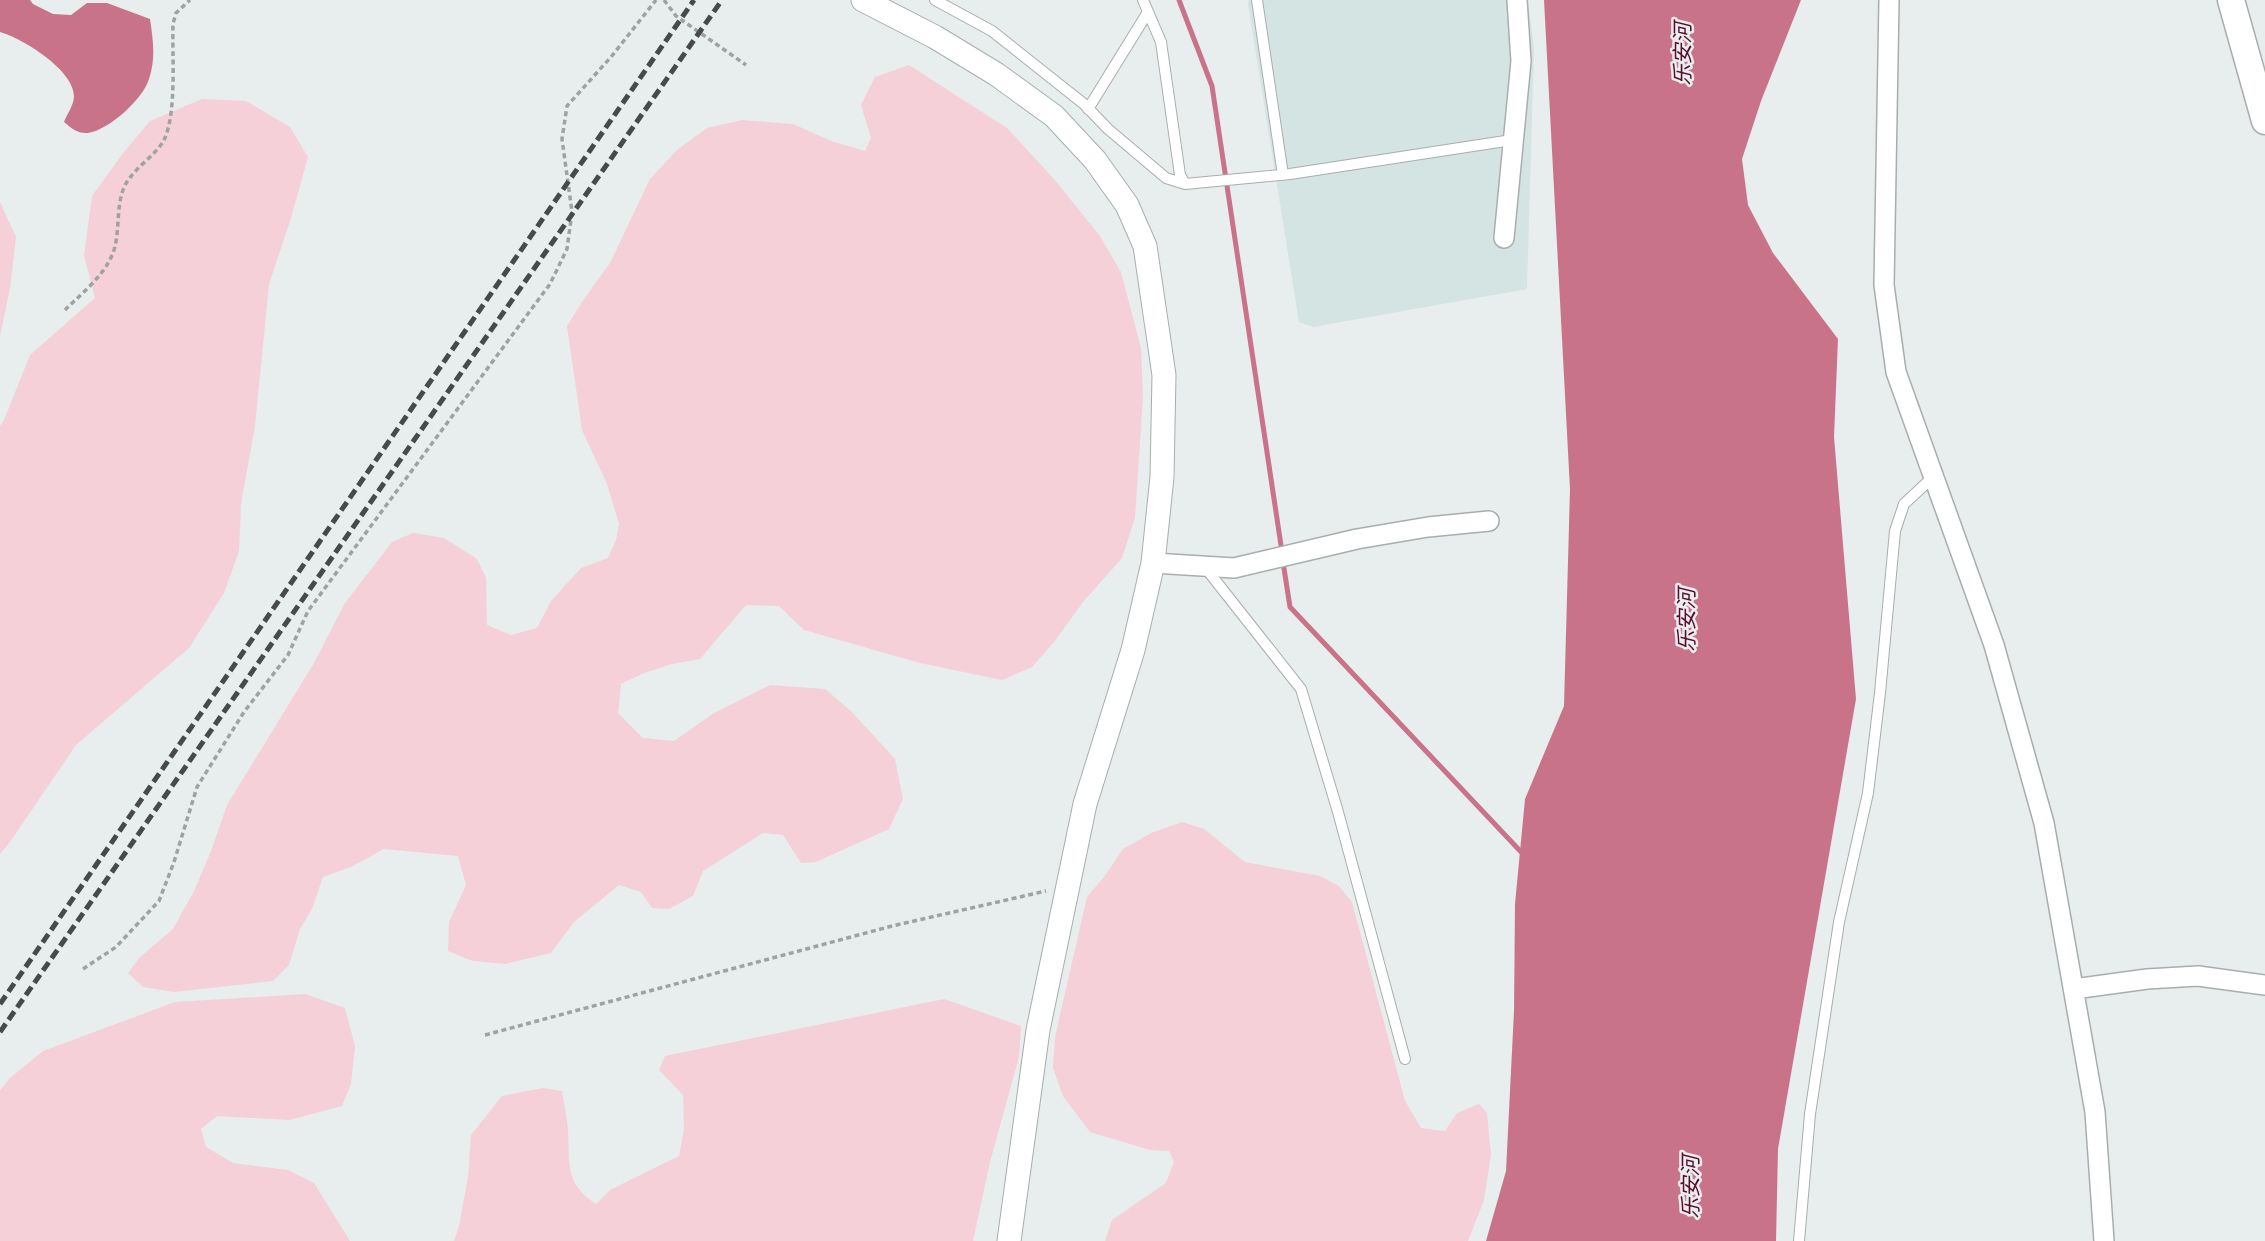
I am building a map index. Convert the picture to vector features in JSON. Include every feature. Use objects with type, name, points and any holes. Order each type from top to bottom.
[{"type":"main road","points":[[2231,0],[2265,121]]},
{"type":"street","points":[[864,0],[945,43],[996,74],[1054,116],[1095,160],[1127,205],[1146,246],[1164,374],[1162,477],[1153,563],[1133,650],[1085,803],[1038,1031],[1009,1241]]},
{"type":"street","points":[[1504,238],[1521,61],[1517,0]]},
{"type":"street","points":[[1889,0],[1884,285],[1896,372],[1994,645],[2044,823],[2095,1112],[2104,1241]]},
{"type":"street","points":[[1153,563],[1234,568],[1357,539],[1428,527],[1489,521]]},
{"type":"street","points":[[2074,989],[2147,979],[2198,976],[2265,985]]},
{"type":"lane","points":[[935,0],[992,31],[1088,109],[1166,178],[1185,184],[1283,175],[1512,140]]},
{"type":"lane","points":[[1143,0],[1161,42],[1180,175],[1185,184]]},
{"type":"lane","points":[[1257,0],[1283,175]]},
{"type":"lane","points":[[1088,109],[1148,12]]},
{"type":"lane","points":[[1799,1241],[1810,1114],[1839,922],[1868,793],[1895,531],[1904,504],[1934,477]]},
{"type":"lane","points":[[1204,566],[1301,689],[1338,812],[1405,1059]]},
{"type":"path","points":[[65,310],[101,274],[114,252],[117,218],[124,188],[144,161],[163,143],[169,126],[171,105],[173,24],[176,13],[190,0]]},
{"type":"path","points":[[83,969],[116,947],[159,901],[197,787],[244,712],[288,655],[308,611],[550,284],[567,249],[572,212],[562,139],[567,106],[611,57],[656,0]]},
{"type":"path","points":[[663,0],[676,16],[746,65]]},
{"type":"path","points":[[485,1035],[892,926],[1069,886]]},
{"type":"shaded area","points":[[1249,0],[1528,0],[1534,49],[1527,289],[1313,327],[1299,322]]},
{"type":"shaded area","points":[[909,65],[1007,128],[1054,179],[1100,236],[1121,272],[1141,348],[1143,396],[1135,518],[1122,558],[1083,602],[1054,642],[1032,667],[1002,680],[920,663],[804,630],[779,606],[746,605],[700,659],[672,664],[621,684],[618,713],[643,738],[674,741],[714,713],[770,685],[825,689],[851,711],[895,759],[903,799],[889,829],[816,862],[801,863],[783,835],[763,833],[703,871],[693,896],[669,909],[652,908],[641,892],[619,885],[574,922],[551,953],[505,964],[473,961],[448,951],[449,922],[466,885],[458,856],[384,849],[353,866],[323,877],[312,909],[300,929],[289,965],[273,981],[174,992],[143,987],[128,973],[139,958],[173,929],[194,891],[227,805],[314,663],[345,603],[392,542],[413,533],[444,538],[477,559],[486,578],[487,625],[511,635],[537,628],[551,601],[581,568],[608,558],[619,524],[607,484],[582,430],[567,326],[610,263],[650,179],[677,150],[707,128],[742,120],[793,124],[831,141],[865,151],[871,138],[861,105],[875,77]]},
{"type":"shaded area","points":[[202,99],[246,101],[290,127],[308,157],[269,284],[255,426],[241,504],[239,551],[224,593],[189,648],[76,745],[0,854],[0,426],[30,355],[95,298],[84,256],[92,196],[150,121]]},
{"type":"shaded area","points":[[0,202],[16,237],[10,288],[0,336]]},
{"type":"shaded area","points":[[1182,822],[1204,829],[1245,862],[1320,876],[1339,886],[1352,902],[1405,1101],[1421,1128],[1445,1131],[1457,1113],[1479,1104],[1487,1113],[1491,1155],[1484,1200],[1468,1241],[1105,1241],[1112,1220],[1166,1183],[1174,1162],[1169,1151],[1150,1150],[1090,1132],[1063,1096],[1053,1068],[1055,1037],[1087,897],[1123,849],[1151,833]]},
{"type":"shaded area","points":[[305,994],[345,1008],[355,1046],[351,1084],[342,1106],[290,1120],[217,1116],[201,1129],[206,1147],[233,1163],[288,1170],[314,1183],[350,1241],[0,1241],[0,1090],[10,1078],[43,1051],[175,1002]]},
{"type":"shaded area","points":[[944,999],[1021,1026],[1019,1057],[990,1162],[973,1241],[454,1241],[468,1177],[471,1135],[502,1096],[543,1088],[562,1091],[568,1125],[571,1172],[578,1188],[596,1204],[610,1190],[679,1156],[684,1129],[683,1095],[659,1070],[665,1056]]},
{"type":"water","points":[[0,0],[30,0],[53,14],[71,15],[87,3],[107,3],[150,19],[153,56],[146,87],[133,104],[106,126],[88,133],[75,130],[64,122],[74,99],[72,86],[66,76],[45,56],[0,32]]},
{"type":"water","name":"乐安河","points":[[1544,0],[1801,0],[1761,101],[1742,159],[1748,205],[1773,253],[1838,339],[1834,437],[1856,699],[1778,1149],[1776,1241],[1486,1241],[1506,1171],[1514,1011],[1515,904],[1525,799],[1564,706],[1570,489]]},
{"type":"waterway","points":[[1179,0],[1212,86],[1282,552]]},
{"type":"waterway","points":[[1283,562],[1290,607],[1523,854]]},
{"type":"railway","points":[[0,1004],[694,0]]},
{"type":"railway","points":[[0,1032],[722,0]]}]
